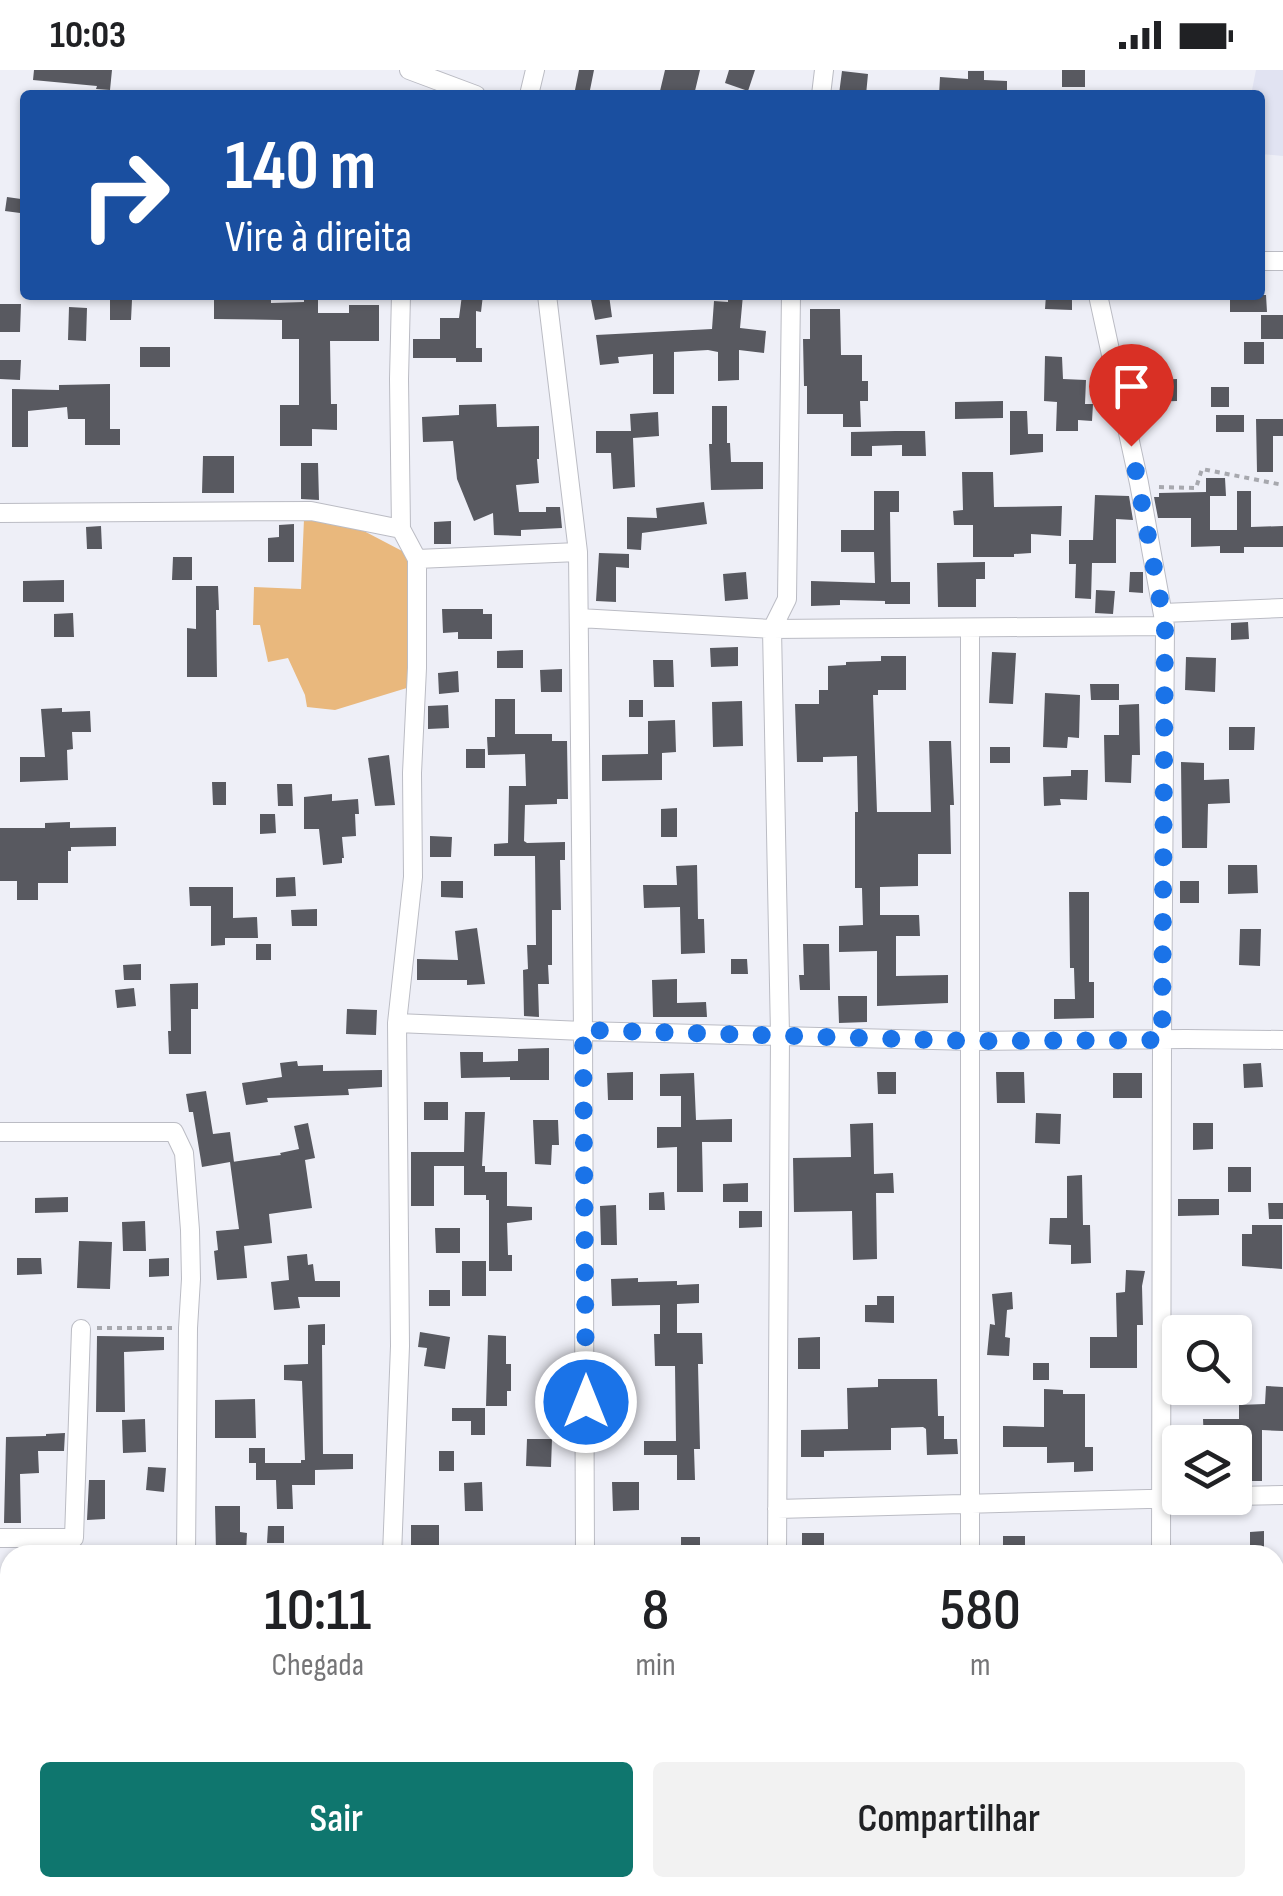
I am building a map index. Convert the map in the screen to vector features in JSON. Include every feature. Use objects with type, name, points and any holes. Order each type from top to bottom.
[{"type":"street","points":[[409,70],[427,86]]},
{"type":"street","points":[[392,1545],[400,1327],[397,1023],[413,878],[417,559],[401,529],[402,300]]},
{"type":"street","points":[[548,300],[578,552],[585,1545]]},
{"type":"street","points":[[777,1545],[780,1035],[772,629],[787,599],[792,300]]},
{"type":"street","points":[[1099,300],[1164,620],[1161,1545]]},
{"type":"street","points":[[0,512],[311,511],[401,529]]},
{"type":"street","points":[[417,559],[578,552]]},
{"type":"street","points":[[579,618],[772,629],[970,628],[1164,620],[1283,608]]},
{"type":"street","points":[[970,628],[970,1545]]},
{"type":"street","points":[[397,1023],[971,1041],[1283,1041],[1283,1032]]},
{"type":"street","points":[[0,1132],[174,1132],[184,1153],[191,1279],[186,1545]]},
{"type":"street","points":[[0,1538],[74,1538],[81,1328]]},
{"type":"street","points":[[1252,1496],[1283,1495]]},
{"type":"street","points":[[777,1509],[1161,1498]]},
{"type":"path","points":[[1139,486],[1196,488],[1202,469],[1283,485]]},
{"type":"path","points":[[81,1328],[188,1328]]},
{"type":"shaded area","points":[[1256,70],[1283,70],[1283,156],[1265,154],[1265,90],[1252,90]]},
{"type":"shaded area","points":[[304,519],[362,530],[404,552],[411,567],[410,687],[335,710],[307,707],[288,658],[268,662],[260,625],[253,625],[254,587],[301,589]]},
{"type":"building","points":[[34,70],[112,70],[110,90],[33,80]]},
{"type":"building","points":[[579,70],[594,70],[590,90],[575,90]]},
{"type":"building","points":[[665,70],[700,70],[695,90],[660,90]]},
{"type":"building","points":[[729,70],[755,70],[748,90],[725,83]]},
{"type":"building","points":[[1062,70],[1085,70],[1085,87],[1062,87]]},
{"type":"building","points":[[842,71],[868,74],[866,90],[840,90]]},
{"type":"building","points":[[968,71],[984,71],[984,80],[1007,81],[1007,90],[939,90],[940,77],[968,79]]},
{"type":"building","points":[[7,197],[20,199],[20,213],[5,211]]},
{"type":"building","points":[[1266,295],[1267,312],[1230,312],[1230,300],[1265,300]]},
{"type":"building","points":[[110,300],[132,300],[131,320],[110,320]]},
{"type":"building","points":[[214,300],[318,300],[318,313],[349,313],[349,305],[379,305],[379,341],[330,341],[331,404],[337,404],[337,430],[312,429],[312,446],[280,446],[280,405],[299,405],[299,339],[282,339],[282,320],[214,319]]},
{"type":"building","points":[[461,300],[482,300],[481,312],[476,311],[476,348],[482,348],[482,362],[413,358],[413,339],[440,339],[440,318],[459,318]]},
{"type":"building","points":[[591,300],[610,300],[612,317],[595,320]]},
{"type":"building","points":[[743,300],[740,328],[766,331],[764,353],[739,350],[739,380],[718,381],[718,352],[708,350],[674,352],[674,394],[653,394],[653,354],[618,357],[619,363],[600,365],[596,335],[712,329],[714,301]]},
{"type":"building","points":[[1046,300],[1072,300],[1072,310],[1045,309]]},
{"type":"building","points":[[0,304],[21,304],[20,332],[0,332]]},
{"type":"building","points":[[69,307],[87,308],[86,341],[68,340]]},
{"type":"building","points":[[810,309],[840,309],[841,355],[862,355],[862,381],[868,381],[868,401],[860,401],[861,427],[843,427],[843,414],[807,414],[803,339],[810,339]]},
{"type":"building","points":[[1261,315],[1283,315],[1283,339],[1261,339]]},
{"type":"building","points":[[1244,342],[1264,342],[1264,364],[1244,364]]},
{"type":"building","points":[[140,347],[170,347],[170,367],[140,367]]},
{"type":"building","points":[[1045,356],[1062,357],[1063,379],[1086,380],[1085,404],[1093,404],[1092,421],[1078,420],[1078,431],[1056,431],[1057,402],[1044,401]]},
{"type":"building","points":[[0,360],[21,360],[20,380],[0,379]]},
{"type":"building","points":[[1177,379],[1177,401],[1149,402],[1149,380]]},
{"type":"building","points":[[110,384],[110,429],[120,429],[120,445],[85,445],[85,419],[68,419],[67,407],[28,411],[28,447],[12,447],[12,389],[59,390],[59,385]]},
{"type":"building","points":[[1211,387],[1229,387],[1229,407],[1211,407]]},
{"type":"building","points":[[1003,401],[1003,418],[955,419],[955,402]]},
{"type":"building","points":[[496,404],[497,427],[539,426],[539,483],[516,485],[519,512],[546,512],[546,507],[560,507],[562,528],[521,530],[521,536],[494,535],[493,513],[474,521],[457,479],[453,441],[423,442],[422,417],[459,415],[459,405]]},
{"type":"building","points":[[712,406],[727,406],[731,462],[763,462],[763,489],[711,490]]},
{"type":"building","points":[[1010,411],[1027,411],[1028,434],[1043,434],[1043,452],[1010,455]]},
{"type":"building","points":[[658,412],[659,436],[633,438],[635,487],[613,489],[611,453],[596,453],[596,431],[631,431],[630,414]]},
{"type":"building","points":[[1216,415],[1244,415],[1244,432],[1216,432]]},
{"type":"building","points":[[1256,419],[1283,419],[1283,436],[1273,436],[1273,472],[1257,472]]},
{"type":"building","points":[[925,431],[926,456],[902,456],[902,445],[872,446],[872,456],[851,456],[851,432]]},
{"type":"building","points":[[203,456],[234,456],[234,493],[202,493]]},
{"type":"building","points":[[301,463],[318,463],[319,500],[301,499]]},
{"type":"building","points":[[962,472],[993,472],[994,507],[1062,506],[1061,536],[1031,534],[1031,553],[973,557],[973,525],[954,525],[953,511],[963,510]]},
{"type":"building","points":[[1206,478],[1225,478],[1226,496],[1210,496],[1210,530],[1237,530],[1237,491],[1251,491],[1251,527],[1283,526],[1283,547],[1244,547],[1244,553],[1220,553],[1220,546],[1191,547],[1191,518],[1158,518],[1154,497],[1159,497],[1159,493],[1206,492]]},
{"type":"building","points":[[874,491],[899,491],[899,512],[890,512],[891,582],[910,582],[910,604],[840,600],[840,605],[811,606],[811,581],[875,583],[874,552],[841,552],[841,530],[874,530]]},
{"type":"building","points":[[1095,495],[1129,496],[1133,520],[1116,519],[1116,563],[1092,563],[1091,599],[1075,598],[1076,564],[1069,564],[1069,540],[1093,540]]},
{"type":"building","points":[[704,502],[707,524],[642,533],[641,550],[627,549],[627,517],[657,518],[656,508]]},
{"type":"building","points":[[451,521],[451,544],[434,544],[434,522]]},
{"type":"building","points":[[294,524],[294,562],[268,562],[268,538],[279,537],[279,525]]},
{"type":"building","points":[[101,526],[102,549],[87,549],[86,527]]},
{"type":"building","points":[[599,553],[629,554],[629,568],[616,567],[616,602],[596,601]]},
{"type":"building","points":[[173,557],[192,557],[192,580],[172,580]]},
{"type":"building","points":[[985,562],[985,579],[976,579],[976,607],[938,607],[937,563]]},
{"type":"building","points":[[746,572],[748,599],[725,601],[723,574]]},
{"type":"building","points":[[1130,572],[1143,572],[1143,593],[1129,592]]},
{"type":"building","points":[[64,580],[64,602],[23,602],[23,581]]},
{"type":"building","points":[[196,586],[218,586],[217,677],[187,677],[187,628],[196,629]]},
{"type":"building","points":[[1096,590],[1115,591],[1113,614],[1095,613]]},
{"type":"building","points":[[442,609],[483,609],[483,614],[492,614],[492,639],[458,639],[458,632],[443,633]]},
{"type":"building","points":[[73,613],[74,637],[54,637],[54,614]]},
{"type":"building","points":[[1248,622],[1249,639],[1231,640],[1231,623]]},
{"type":"building","points":[[738,647],[738,666],[711,667],[710,648]]},
{"type":"building","points":[[523,650],[523,668],[497,668],[497,651]]},
{"type":"building","points":[[992,652],[1016,653],[1013,704],[989,703]]},
{"type":"building","points":[[881,656],[906,656],[906,690],[878,690],[878,695],[873,695],[877,812],[931,812],[929,741],[951,741],[951,854],[918,854],[918,886],[880,887],[880,915],[919,915],[920,936],[896,936],[896,976],[948,975],[948,1003],[877,1006],[877,951],[839,952],[839,926],[863,925],[862,888],[855,888],[857,756],[797,762],[795,704],[819,704],[819,690],[828,690],[828,666],[881,661]]},
{"type":"building","points":[[1186,657],[1216,658],[1215,692],[1185,690]]},
{"type":"building","points":[[653,660],[673,660],[674,687],[654,687]]},
{"type":"building","points":[[562,669],[562,692],[541,692],[540,670]]},
{"type":"building","points":[[458,671],[459,692],[439,694],[438,673]]},
{"type":"building","points":[[1090,684],[1119,684],[1119,700],[1091,700]]},
{"type":"building","points":[[1045,693],[1080,695],[1079,738],[1068,737],[1067,748],[1043,747]]},
{"type":"building","points":[[495,699],[515,699],[515,734],[552,734],[552,741],[567,741],[568,799],[557,799],[557,804],[525,805],[524,841],[565,842],[565,860],[560,860],[561,910],[552,910],[552,965],[548,965],[549,984],[538,984],[539,1017],[524,1016],[527,945],[536,945],[535,856],[494,856],[494,844],[508,843],[509,786],[526,786],[525,754],[488,755],[487,737],[495,737]]},
{"type":"building","points":[[629,700],[643,700],[643,717],[629,717]]},
{"type":"building","points":[[742,701],[743,746],[713,747],[712,702]]},
{"type":"building","points":[[1139,704],[1140,755],[1132,755],[1131,783],[1105,782],[1104,735],[1119,735],[1119,705]]},
{"type":"building","points":[[448,705],[449,728],[428,729],[428,706]]},
{"type":"building","points":[[62,708],[62,712],[90,711],[91,732],[72,732],[73,749],[67,750],[68,780],[20,782],[20,757],[45,757],[41,709]]},
{"type":"building","points":[[675,720],[676,752],[662,753],[662,780],[602,781],[602,755],[648,754],[648,721]]},
{"type":"building","points":[[1229,727],[1255,727],[1254,750],[1229,750]]},
{"type":"building","points":[[990,747],[1010,747],[1010,763],[990,763]]},
{"type":"building","points":[[466,749],[485,749],[485,768],[466,768]]},
{"type":"building","points":[[389,755],[395,805],[375,806],[368,758]]},
{"type":"building","points":[[1181,762],[1204,763],[1204,780],[1229,779],[1230,803],[1208,804],[1207,848],[1182,848]]},
{"type":"building","points":[[1071,770],[1088,770],[1087,800],[1060,799],[1061,805],[1044,806],[1043,777],[1071,776]]},
{"type":"building","points":[[212,782],[226,782],[226,805],[213,805]]},
{"type":"building","points":[[277,784],[292,784],[293,806],[278,806]]},
{"type":"building","points":[[332,794],[332,801],[358,799],[359,814],[355,814],[356,836],[342,837],[342,863],[323,865],[319,829],[304,829],[304,797]]},
{"type":"building","points":[[677,808],[677,837],[661,837],[661,809]]},
{"type":"building","points":[[260,814],[275,814],[276,833],[260,834]]},
{"type":"building","points":[[70,822],[70,828],[116,827],[116,846],[71,847],[68,883],[38,883],[38,900],[17,900],[17,881],[0,881],[0,828],[45,828],[45,823]]},
{"type":"building","points":[[430,836],[452,837],[451,857],[430,857]]},
{"type":"building","points":[[697,865],[698,919],[704,919],[705,953],[681,954],[680,907],[644,908],[643,885],[677,885],[676,866]]},
{"type":"building","points":[[1228,865],[1257,865],[1258,893],[1228,894]]},
{"type":"building","points":[[295,877],[296,896],[276,897],[276,878]]},
{"type":"building","points":[[441,881],[463,881],[463,898],[441,897]]},
{"type":"building","points":[[1180,881],[1199,881],[1199,903],[1180,903]]},
{"type":"building","points":[[189,887],[233,887],[233,918],[257,917],[258,938],[225,938],[225,945],[211,946],[211,906],[190,906]]},
{"type":"building","points":[[1069,892],[1089,892],[1089,982],[1094,982],[1094,1018],[1054,1019],[1054,999],[1075,999],[1074,968],[1070,968]]},
{"type":"building","points":[[317,909],[317,926],[292,926],[291,910]]},
{"type":"building","points":[[477,928],[485,984],[417,980],[417,959],[458,960],[455,931]]},
{"type":"building","points":[[1240,929],[1261,929],[1260,966],[1239,965]]},
{"type":"building","points":[[256,944],[271,944],[271,960],[256,960]]},
{"type":"building","points":[[803,944],[829,944],[830,990],[800,990],[799,975],[804,975]]},
{"type":"building","points":[[731,959],[747,959],[748,974],[731,974]]},
{"type":"building","points":[[141,964],[141,980],[124,980],[123,965]]},
{"type":"building","points":[[677,979],[677,1003],[706,1002],[707,1017],[653,1017],[652,980]]},
{"type":"building","points":[[198,983],[198,1009],[191,1009],[191,1054],[169,1054],[170,984]]},
{"type":"building","points":[[134,988],[136,1006],[117,1008],[115,990]]},
{"type":"building","points":[[838,996],[867,996],[867,1022],[839,1023]]},
{"type":"building","points":[[347,1009],[377,1010],[376,1035],[346,1034]]},
{"type":"building","points":[[549,1048],[549,1080],[461,1078],[460,1052],[483,1052],[483,1062],[518,1061],[518,1049]]},
{"type":"building","points":[[297,1061],[298,1066],[323,1065],[323,1071],[382,1070],[382,1087],[348,1089],[349,1095],[267,1098],[268,1102],[246,1105],[242,1083],[282,1077],[280,1063]]},
{"type":"building","points":[[1261,1063],[1263,1087],[1244,1088],[1243,1064]]},
{"type":"building","points":[[633,1072],[633,1100],[608,1100],[607,1073]]},
{"type":"building","points":[[877,1072],[896,1072],[896,1094],[878,1094]]},
{"type":"building","points":[[996,1072],[1024,1072],[1025,1103],[997,1103]]},
{"type":"building","points":[[694,1073],[696,1120],[732,1119],[732,1142],[702,1142],[703,1192],[677,1192],[677,1147],[657,1148],[657,1127],[681,1127],[681,1096],[660,1096],[660,1074]]},
{"type":"building","points":[[1113,1073],[1142,1073],[1142,1098],[1113,1098]]},
{"type":"building","points":[[206,1091],[213,1134],[230,1132],[234,1162],[299,1149],[294,1126],[308,1123],[315,1158],[305,1160],[312,1208],[269,1214],[272,1243],[244,1246],[247,1278],[217,1280],[216,1231],[239,1229],[230,1162],[202,1167],[186,1094]]},
{"type":"building","points":[[424,1102],[448,1102],[448,1120],[424,1120]]},
{"type":"building","points":[[465,1112],[485,1112],[482,1166],[485,1172],[507,1172],[507,1206],[532,1207],[532,1220],[507,1223],[512,1271],[489,1271],[489,1200],[486,1195],[464,1195],[464,1166],[434,1166],[434,1206],[411,1206],[411,1152],[464,1152]]},
{"type":"building","points":[[1036,1113],[1061,1114],[1060,1144],[1035,1143]]},
{"type":"building","points":[[533,1120],[558,1120],[559,1145],[552,1145],[551,1165],[535,1164]]},
{"type":"building","points":[[873,1123],[874,1174],[893,1173],[894,1193],[876,1193],[877,1259],[853,1260],[852,1211],[794,1212],[793,1158],[851,1157],[850,1124]]},
{"type":"building","points":[[1193,1123],[1213,1123],[1213,1149],[1193,1150]]},
{"type":"building","points":[[1228,1167],[1251,1167],[1251,1192],[1228,1192]]},
{"type":"building","points":[[1082,1175],[1083,1225],[1090,1225],[1091,1263],[1071,1264],[1071,1245],[1049,1244],[1050,1218],[1067,1218],[1067,1176]]},
{"type":"building","points":[[748,1183],[748,1202],[723,1202],[723,1184]]},
{"type":"building","points":[[664,1192],[665,1210],[649,1210],[649,1193]]},
{"type":"building","points":[[68,1197],[68,1212],[35,1213],[35,1198]]},
{"type":"building","points":[[1178,1199],[1219,1199],[1219,1215],[1178,1216]]},
{"type":"building","points":[[1268,1203],[1283,1203],[1283,1219],[1269,1219]]},
{"type":"building","points":[[616,1205],[617,1245],[601,1245],[600,1206]]},
{"type":"building","points":[[739,1211],[762,1211],[762,1227],[739,1228]]},
{"type":"building","points":[[145,1221],[146,1251],[123,1251],[122,1222]]},
{"type":"building","points":[[1252,1225],[1282,1225],[1282,1269],[1242,1266],[1242,1234],[1252,1234]]},
{"type":"building","points":[[435,1228],[460,1228],[460,1253],[436,1253]]},
{"type":"building","points":[[79,1241],[112,1242],[110,1289],[77,1288]]},
{"type":"building","points":[[307,1254],[315,1281],[340,1281],[340,1297],[298,1297],[300,1308],[274,1310],[271,1282],[289,1280],[287,1256]]},
{"type":"building","points":[[17,1258],[41,1258],[42,1274],[17,1275]]},
{"type":"building","points":[[169,1258],[169,1276],[149,1277],[149,1259]]},
{"type":"building","points":[[462,1261],[486,1261],[486,1296],[462,1296]]},
{"type":"building","points":[[1126,1270],[1145,1271],[1143,1325],[1137,1325],[1137,1368],[1090,1368],[1090,1337],[1117,1337],[1116,1293],[1125,1292]]},
{"type":"building","points":[[638,1278],[638,1282],[699,1284],[699,1303],[677,1304],[677,1333],[702,1333],[703,1364],[698,1364],[700,1449],[694,1449],[695,1480],[677,1480],[677,1455],[644,1455],[644,1441],[676,1441],[675,1366],[655,1366],[654,1334],[660,1334],[660,1305],[612,1306],[611,1279]]},
{"type":"building","points":[[429,1290],[450,1290],[450,1306],[429,1306]]},
{"type":"building","points":[[1012,1292],[1013,1309],[1007,1310],[1005,1337],[1010,1338],[1009,1356],[987,1355],[990,1324],[995,1325],[992,1294]]},
{"type":"building","points":[[877,1296],[894,1296],[894,1323],[865,1322],[865,1305],[877,1305]]},
{"type":"building","points":[[325,1324],[323,1454],[353,1454],[353,1469],[315,1470],[315,1485],[292,1485],[293,1509],[277,1509],[276,1480],[256,1480],[256,1463],[249,1463],[249,1448],[265,1448],[265,1463],[305,1460],[302,1381],[284,1380],[284,1365],[308,1364],[308,1325]]},
{"type":"building","points":[[420,1332],[450,1337],[445,1369],[424,1366],[427,1348],[418,1347]]},
{"type":"building","points":[[488,1335],[506,1336],[506,1364],[511,1364],[507,1406],[486,1406]]},
{"type":"building","points":[[97,1336],[164,1337],[164,1350],[124,1352],[125,1412],[96,1412]]},
{"type":"building","points":[[820,1337],[820,1369],[798,1369],[798,1338]]},
{"type":"building","points":[[1033,1363],[1049,1363],[1049,1380],[1033,1380]]},
{"type":"building","points":[[878,1379],[937,1379],[938,1416],[944,1416],[944,1439],[957,1439],[958,1454],[927,1455],[923,1427],[891,1428],[891,1450],[824,1451],[824,1457],[801,1457],[801,1430],[848,1429],[847,1388],[878,1387]]},
{"type":"building","points":[[1266,1386],[1283,1387],[1283,1431],[1262,1430],[1262,1481],[1252,1481],[1252,1425],[1203,1425],[1203,1419],[1239,1419],[1239,1405],[1265,1404]]},
{"type":"building","points":[[1044,1389],[1085,1394],[1085,1447],[1093,1447],[1093,1471],[1074,1472],[1074,1462],[1047,1463],[1047,1447],[1003,1447],[1003,1426],[1044,1427]]},
{"type":"building","points":[[255,1399],[256,1438],[215,1438],[215,1400]]},
{"type":"building","points":[[452,1408],[485,1408],[485,1435],[471,1435],[471,1421],[452,1421]]},
{"type":"building","points":[[145,1419],[146,1452],[123,1453],[122,1420]]},
{"type":"building","points":[[65,1433],[64,1451],[38,1451],[39,1473],[20,1474],[21,1523],[4,1523],[6,1437]]},
{"type":"building","points":[[527,1439],[552,1439],[551,1467],[526,1466]]},
{"type":"building","points":[[439,1451],[454,1451],[454,1471],[439,1471]]},
{"type":"building","points":[[148,1467],[166,1468],[164,1492],[146,1490]]},
{"type":"building","points":[[89,1480],[105,1480],[105,1519],[87,1520]]},
{"type":"building","points":[[482,1482],[483,1511],[465,1511],[464,1483]]},
{"type":"building","points":[[612,1482],[639,1482],[639,1510],[613,1511]]},
{"type":"building","points":[[215,1506],[240,1506],[240,1532],[247,1533],[246,1545],[216,1545]]},
{"type":"building","points":[[411,1525],[439,1525],[439,1545],[411,1545]]},
{"type":"building","points":[[268,1526],[284,1526],[284,1543],[267,1543]]},
{"type":"building","points":[[1264,1531],[1264,1545],[1250,1545],[1250,1532]]},
{"type":"building","points":[[802,1533],[824,1533],[824,1545],[802,1545]]},
{"type":"building","points":[[1003,1536],[1025,1536],[1025,1545],[1003,1545]]},
{"type":"building","points":[[681,1537],[700,1537],[700,1545],[681,1545]]},
{"type":"route","points":[[586,1402],[583,1030],[971,1041],[1162,1040],[1165,626],[1131,446]]}]
